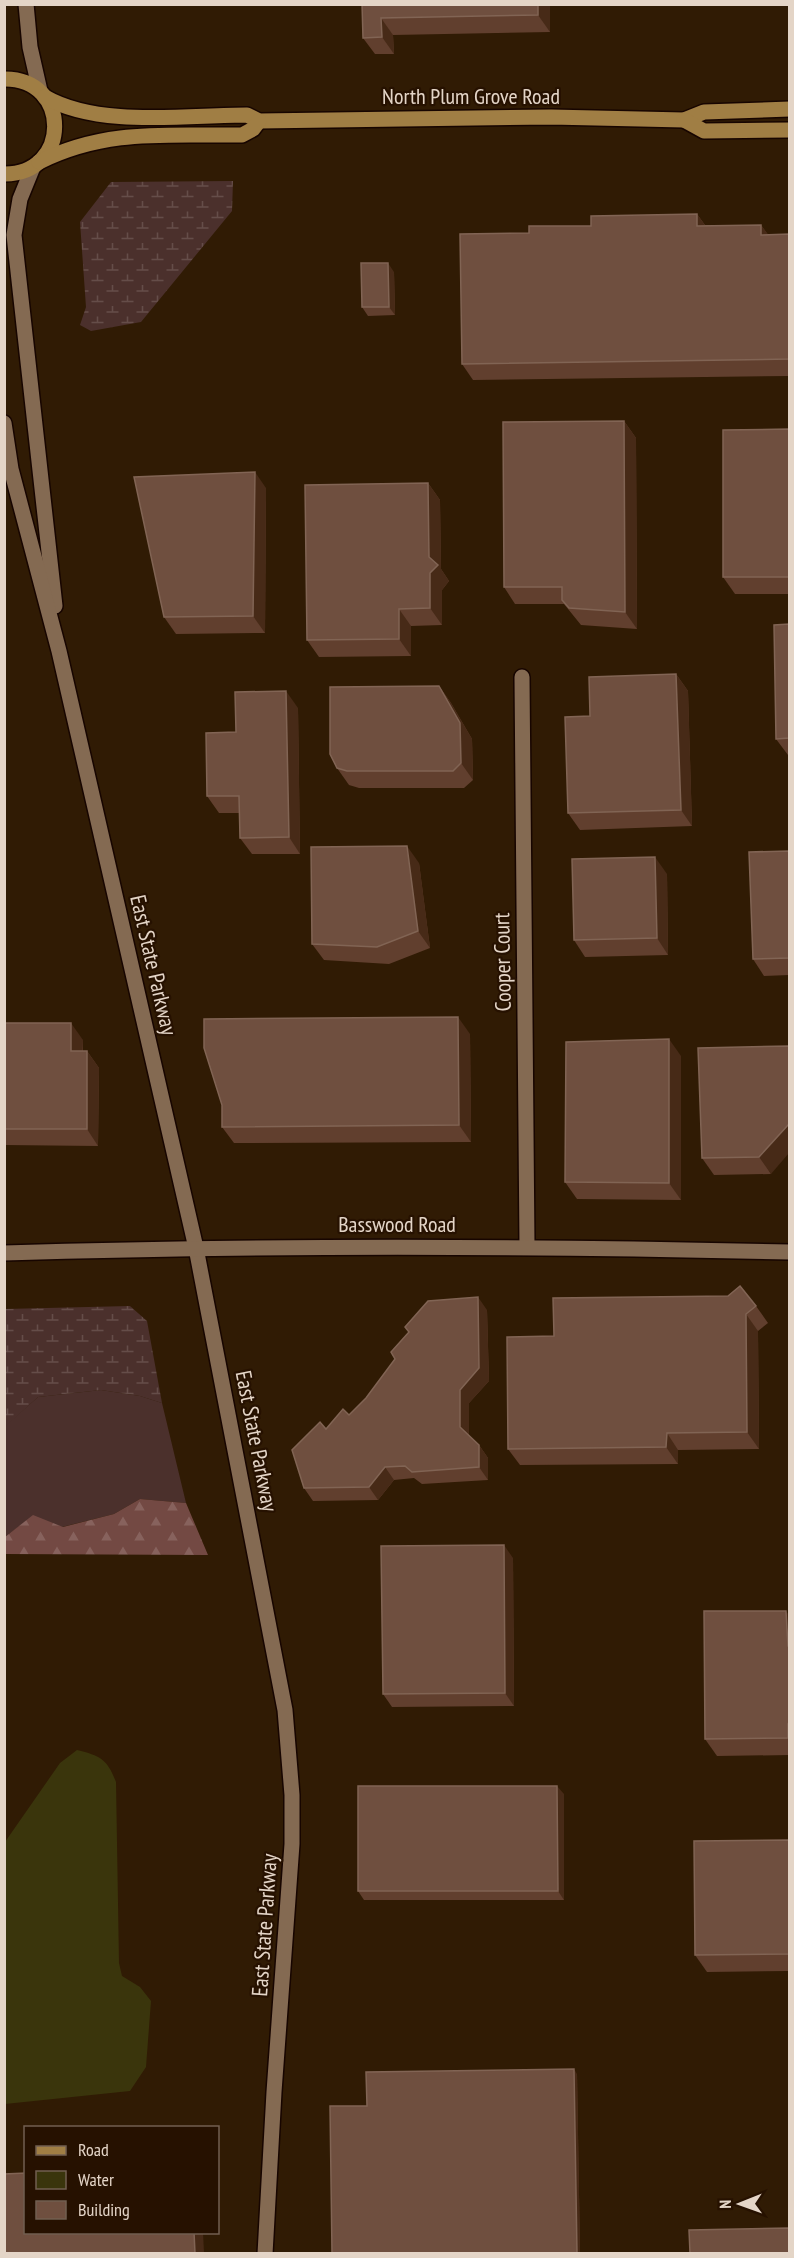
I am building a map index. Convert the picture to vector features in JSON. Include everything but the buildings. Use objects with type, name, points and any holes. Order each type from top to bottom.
[{"type":"street","points":[[26,4],[30,47],[43,94],[55,119],[55,135],[49,150],[36,164]]},
{"type":"street","name":"North Plum Grove Road","points":[[4,79],[26,82],[69,109],[100,116],[247,115],[259,121],[540,117],[684,120],[704,112],[789,109]]},
{"type":"street","name":"North Plum Grove Road","points":[[684,120],[704,131],[789,130]]},
{"type":"street","name":"North Plum Grove Road","points":[[4,174],[17,173],[73,146],[106,138],[242,135],[253,129],[259,121]]},
{"type":"street","name":"East State Parkway","points":[[36,164],[20,199],[14,235],[59,651]]},
{"type":"street","name":"East State Parkway","points":[[4,423],[11,469],[59,651],[196,1248],[279,1675],[290,1761],[292,1844],[265,2253]]},
{"type":"street","name":"Cooper Court","points":[[522,677],[527,1246]]},
{"type":"street","name":"Basswood Road","points":[[4,1254],[196,1248],[527,1246],[789,1252]]},
{"type":"green space","points":[[233,181],[232,211],[141,322],[91,331],[80,325],[86,307],[80,222],[111,182]]},
{"type":"green space","points":[[130,1306],[147,1321],[162,1403],[140,1396],[101,1390],[38,1397],[5,1427],[5,1309]]},
{"type":"green space","points":[[101,1390],[140,1396],[162,1403],[186,1503],[140,1499],[114,1514],[62,1527],[33,1516],[5,1537],[4,1427],[38,1397]]},
{"type":"green space","points":[[140,1499],[186,1503],[208,1555],[6,1554],[5,1537],[33,1515],[63,1527],[114,1514]]},
{"type":"water","points":[[77,1750],[92,1754],[106,1763],[116,1782],[119,1963],[122,1976],[140,1987],[151,2001],[146,2067],[130,2091],[5,2104],[5,1842],[60,1763]]}]
